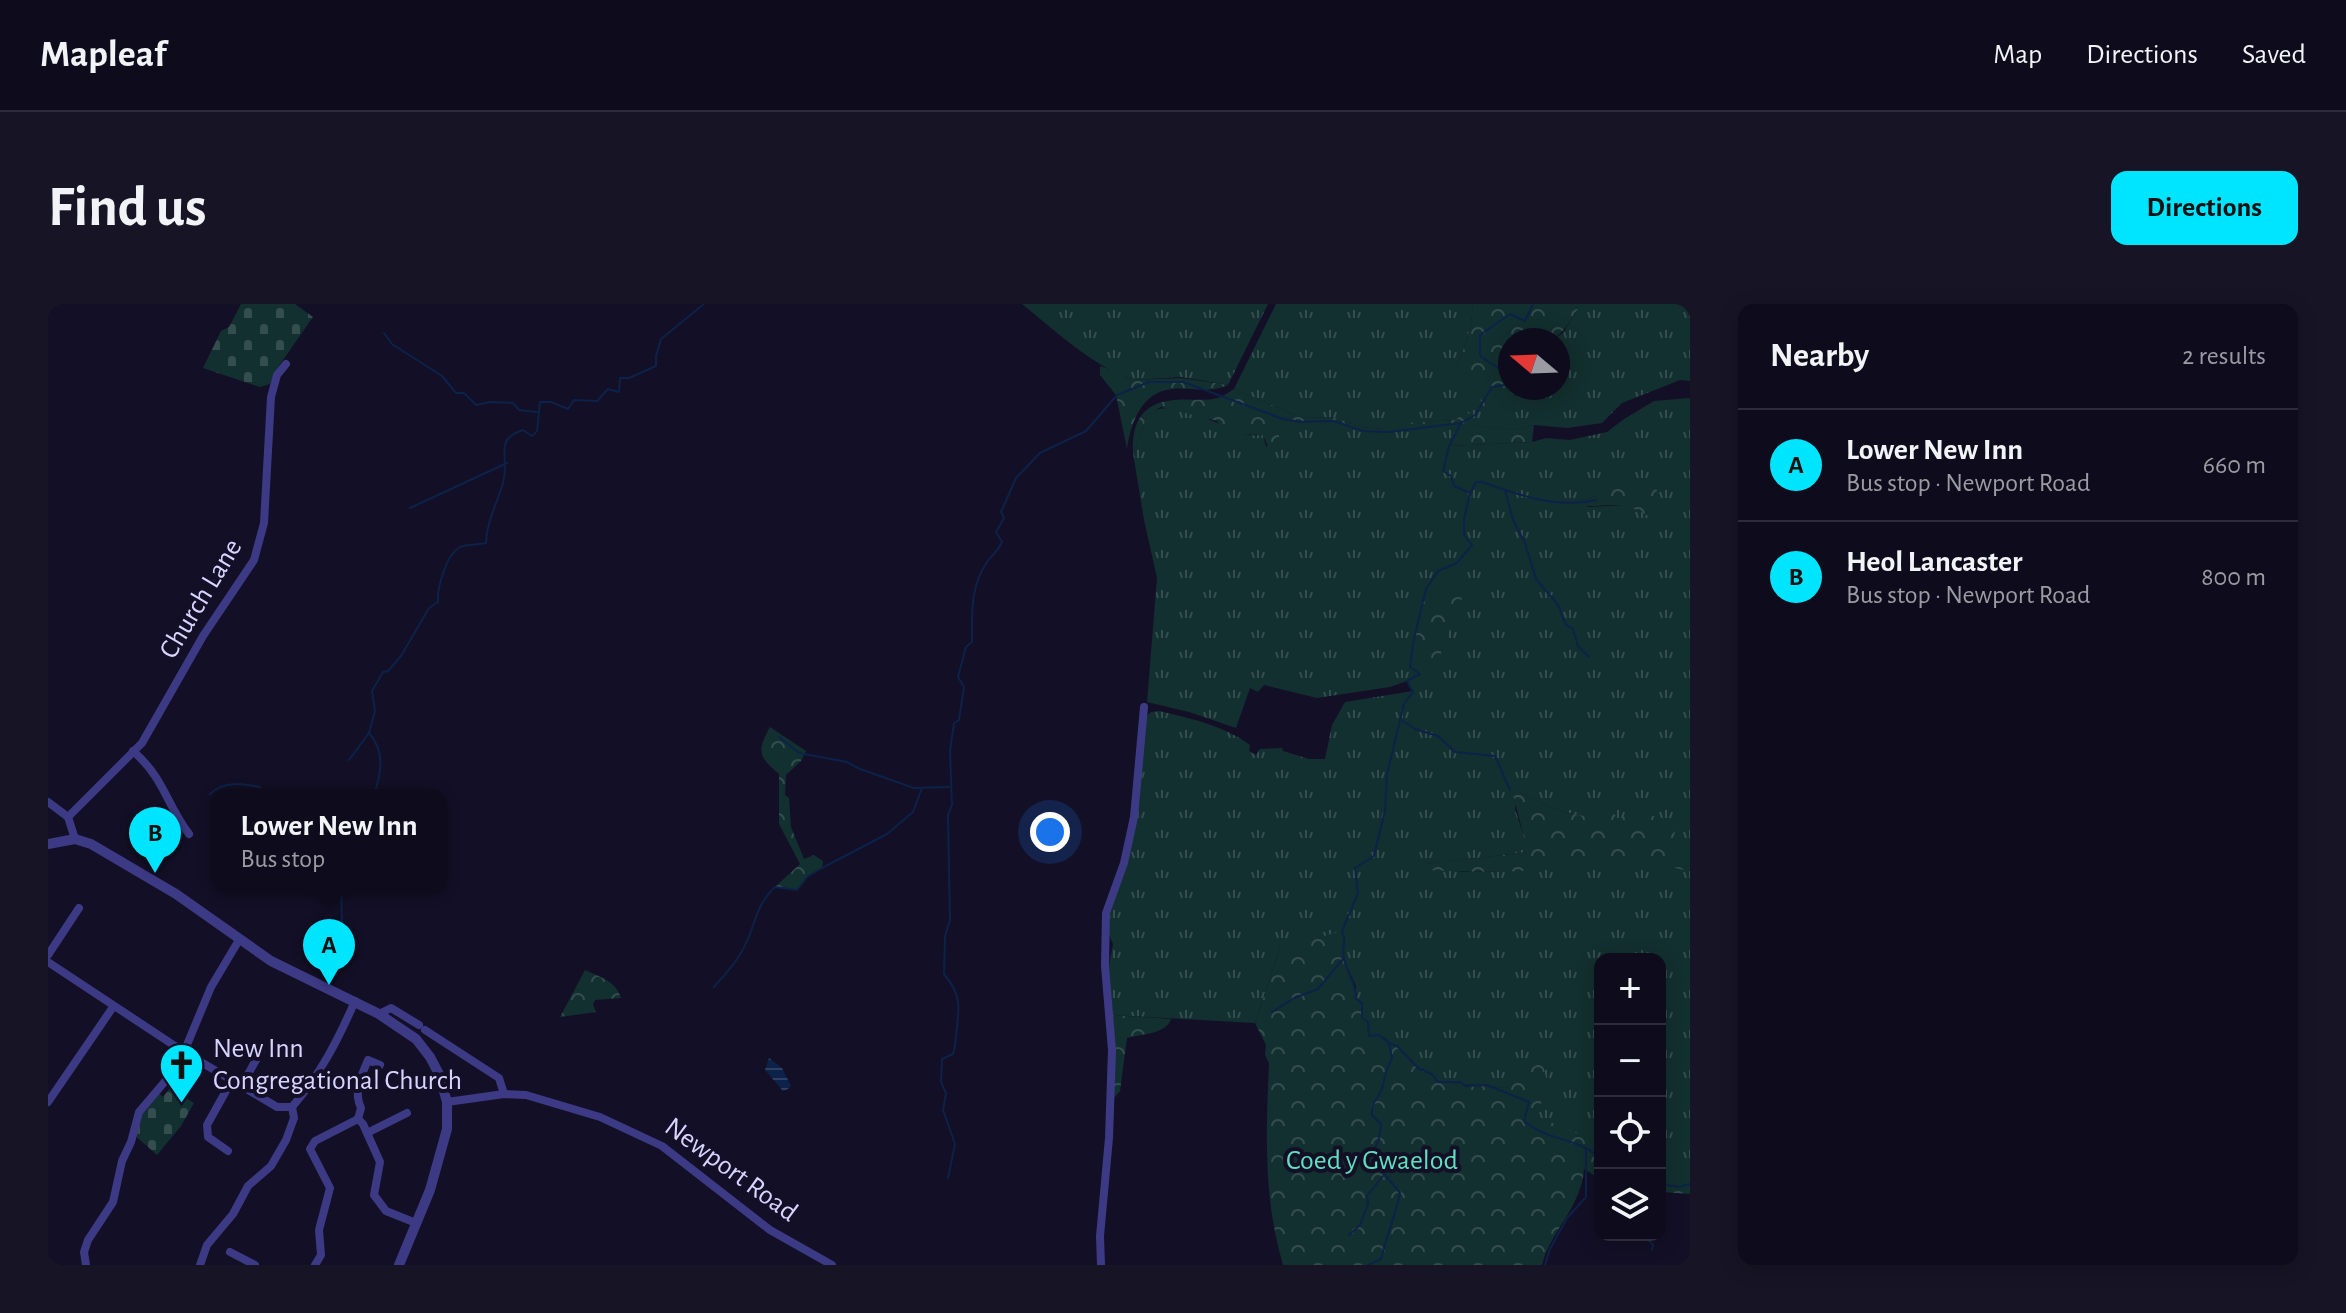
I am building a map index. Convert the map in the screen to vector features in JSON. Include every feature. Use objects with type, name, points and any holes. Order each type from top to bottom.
[{"type":"street","name":"Church Lane","points":[[68,817],[142,743],[203,636],[260,548],[271,397],[277,375],[286,364]]},
{"type":"street","points":[[1101,1265],[1100,1236],[1109,1138],[1112,1050],[1105,966],[1106,913],[1124,863],[1134,817],[1144,707]]},
{"type":"street","points":[[133,751],[151,767],[163,785],[178,820],[189,834]]},
{"type":"street","points":[[48,802],[68,817],[75,839]]},
{"type":"street","points":[[48,844],[75,839],[91,844],[176,894],[271,961],[355,1001],[416,1039],[430,1057],[447,1102],[447,1129],[440,1162],[399,1265]]},
{"type":"street","points":[[48,955],[79,908]]},
{"type":"street","points":[[86,1265],[84,1252],[88,1240],[113,1202],[117,1176],[139,1112],[173,1072],[211,987],[239,940]]},
{"type":"street","points":[[48,962],[184,1052],[277,1107],[292,1107],[311,1086],[333,1050],[355,1001]]},
{"type":"street","points":[[48,1102],[52,1086],[113,1007]]},
{"type":"street","points":[[379,1014],[391,1008],[499,1078],[504,1094]]},
{"type":"street","points":[[242,1085],[261,1051]]},
{"type":"street","points":[[315,1265],[321,1255],[319,1230],[330,1188],[310,1149],[315,1141],[358,1119],[361,1108],[356,1098],[357,1088],[368,1060],[380,1065]]},
{"type":"street","points":[[228,1151],[208,1137],[207,1125],[232,1080]]},
{"type":"street","name":"Newport Road","points":[[447,1102],[504,1094],[526,1095],[600,1117],[652,1141],[770,1230],[832,1265]]},
{"type":"street","points":[[200,1265],[207,1245],[233,1214],[248,1186],[271,1166],[294,1118],[292,1107]]},
{"type":"street","points":[[367,1133],[407,1113]]},
{"type":"street","points":[[358,1119],[380,1162],[374,1195],[386,1211],[416,1223]]},
{"type":"street","points":[[230,1252],[255,1265]]},
{"type":"green space","points":[[241,304],[295,304],[313,317],[276,370],[270,384],[260,387],[203,368],[221,331],[229,327]]},
{"type":"green space","points":[[1022,304],[1268,304],[1228,385],[1181,377],[1134,380],[1089,357]]},
{"type":"green space","points":[[1276,304],[1473,304],[1467,338],[1455,370],[1498,388],[1498,400],[1570,400],[1570,328],[1566,328],[1578,309],[1572,304],[1690,304],[1690,381],[1680,380],[1622,403],[1602,423],[1567,428],[1534,425],[1515,430],[1461,424],[1450,446],[1532,442],[1546,438],[1570,440],[1607,432],[1654,401],[1690,398],[1690,1184],[1666,1184],[1666,953],[1594,953],[1594,1156],[1534,1130],[1510,1088],[1438,1082],[1385,1038],[1369,1036],[1368,1022],[1362,1018],[1362,1003],[1356,999],[1356,986],[1343,958],[1345,937],[1280,948],[1255,1023],[1112,1015],[1108,971],[1113,944],[1109,935],[1110,912],[1120,883],[1145,717],[1159,711],[1206,724],[1240,738],[1250,745],[1249,751],[1256,755],[1260,749],[1282,748],[1283,751],[1309,759],[1325,759],[1332,725],[1345,702],[1413,691],[1407,681],[1390,687],[1317,698],[1264,685],[1258,692],[1250,688],[1236,728],[1147,702],[1157,578],[1133,453],[1148,414],[1158,409],[1183,410],[1244,434],[1263,435],[1266,447],[1280,436],[1283,419],[1334,421],[1363,431],[1389,432],[1455,420],[1383,429],[1363,427],[1331,417],[1303,418],[1234,389]],"holes":[[[1618,490],[1625,505],[1588,507],[1582,500]],[[1518,791],[1550,807],[1585,816],[1529,852],[1515,809]],[[1528,852],[1497,872],[1461,872],[1427,864]]]},
{"type":"green space","points":[[1473,304],[1572,304],[1578,309],[1564,328],[1498,328],[1498,400],[1508,400],[1492,406],[1479,407],[1482,402],[1455,370],[1471,321]]},
{"type":"green space","points":[[1100,366],[1134,380],[1181,378],[1228,385],[1207,390],[1172,389],[1152,396],[1139,410],[1127,449],[1116,395],[1100,375]]},
{"type":"green space","points":[[1234,389],[1303,418],[1331,417],[1363,427],[1383,429],[1390,424],[1455,420],[1466,412],[1473,416],[1463,424],[1515,430],[1534,425],[1532,442],[1449,446],[1460,424],[1389,432],[1363,431],[1334,421],[1284,419],[1273,459],[1263,435],[1226,434],[1217,421],[1161,407],[1148,414],[1133,453],[1134,433],[1140,417],[1153,406],[1173,400],[1212,399]]},
{"type":"green space","points":[[1651,480],[1673,519],[1660,524],[1625,506],[1579,504],[1582,500]]},
{"type":"green space","points":[[1426,589],[1465,590],[1435,669],[1410,667]]},
{"type":"green space","points":[[770,727],[806,751],[801,761],[786,775],[785,795],[789,798],[791,827],[804,859],[814,855],[823,861],[822,868],[808,877],[797,890],[775,887],[800,864],[779,824],[779,774],[762,754],[761,748]]},
{"type":"green space","points":[[1518,791],[1550,807],[1585,816],[1598,807],[1611,810],[1619,820],[1634,809],[1667,821],[1677,815],[1690,818],[1674,834],[1681,839],[1679,855],[1684,862],[1690,860],[1690,871],[1643,861],[1644,864],[1573,868],[1573,863],[1518,871],[1426,870],[1426,864],[1528,852],[1513,795]]},
{"type":"green space","name":"Coed y Gwaelod","points":[[1342,931],[1344,959],[1356,998],[1362,1003],[1362,1018],[1368,1022],[1369,1036],[1379,1035],[1397,1046],[1418,1068],[1432,1074],[1438,1082],[1510,1088],[1513,1081],[1538,1064],[1543,1065],[1548,1086],[1536,1116],[1594,1140],[1594,1175],[1584,1169],[1578,1195],[1552,1240],[1542,1265],[1283,1265],[1269,1190],[1269,1063],[1265,1055],[1266,1045],[1255,1023],[1280,948]]},
{"type":"green space","points":[[585,970],[611,984],[621,998],[595,1000],[593,1005],[596,1012],[560,1017]]},
{"type":"green space","points":[[1112,1015],[1171,1019],[1159,1031],[1127,1038],[1120,1091],[1114,1098]]},
{"type":"green space","points":[[170,1088],[194,1103],[181,1126],[157,1155],[133,1134],[139,1112],[155,1090],[163,1097]]},
{"type":"green space","points":[[1666,1167],[1690,1170],[1690,1194],[1666,1192]]},
{"type":"water","points":[[769,1058],[782,1068],[791,1086],[788,1089],[783,1091],[765,1070]]},
{"type":"waterway","points":[[349,760],[369,733],[375,711],[372,691],[383,672],[388,671],[401,656],[429,608],[438,602],[441,581],[451,557],[460,547],[486,543],[490,519],[504,478],[508,439],[523,430],[532,436],[537,431],[540,402],[551,402],[568,409],[574,400],[597,401],[608,389],[619,392],[620,378],[629,378],[656,366],[661,339],[704,304]]},
{"type":"waterway","points":[[1533,304],[1525,321],[1510,314],[1480,335],[1480,356],[1500,369],[1505,385],[1492,387],[1475,415],[1461,423],[1449,446],[1443,471],[1451,476],[1454,486],[1470,493],[1464,535],[1472,545],[1457,563],[1438,571],[1426,589],[1410,667],[1420,674],[1407,681],[1413,692],[1404,704],[1387,774],[1385,810],[1374,856],[1355,868],[1358,893],[1342,931],[1343,955],[1356,999],[1362,1003],[1362,1018],[1368,1022],[1369,1036],[1379,1035],[1397,1046],[1418,1068],[1432,1074],[1438,1082],[1487,1085],[1529,1102],[1524,1121],[1533,1128],[1594,1154]]},
{"type":"waterway","points":[[384,333],[392,344],[442,376],[456,393],[464,393],[476,405],[513,403],[519,410],[537,412]]},
{"type":"waterway","points":[[948,1178],[955,1144],[943,1110],[946,1093],[941,1082],[942,1059],[953,1054],[958,1008],[955,992],[944,974],[945,936],[950,920],[950,751],[964,687],[958,677],[966,647],[972,642],[972,611],[977,581],[1002,542],[996,532],[1004,518],[1001,512],[1016,478],[1040,453],[1086,431],[1117,395],[1149,382],[1183,382],[1283,419],[1334,421],[1363,431],[1389,432],[1461,423]]},
{"type":"waterway","points":[[410,508],[507,463]]},
{"type":"waterway","points":[[1471,492],[1476,482],[1482,482],[1553,502],[1596,500]]},
{"type":"waterway","points":[[1505,490],[1536,579],[1558,605],[1566,625],[1573,629],[1578,646],[1589,657]]},
{"type":"waterway","points":[[1403,721],[1415,729],[1438,736],[1455,752],[1495,756],[1510,790]]},
{"type":"waterway","points":[[369,733],[380,756],[376,789]]},
{"type":"waterway","points":[[779,737],[799,753],[847,762],[914,788],[949,787]]},
{"type":"waterway","points":[[217,789],[240,784],[260,787]]},
{"type":"waterway","points":[[714,987],[741,953],[761,905],[775,887],[797,890],[808,876],[887,834],[913,812],[922,788]]},
{"type":"waterway","points":[[341,893],[342,923]]},
{"type":"waterway","points":[[1272,1012],[1294,998],[1318,989],[1343,959]]},
{"type":"waterway","points":[[1368,1265],[1381,1259],[1400,1193],[1373,1154],[1381,1124],[1372,1115],[1372,1108],[1392,1059],[1389,1043]]},
{"type":"waterway","points":[[1545,1265],[1567,1218],[1586,1197],[1586,1148]]},
{"type":"waterway","points":[[1349,1235],[1360,1225],[1368,1204],[1367,1196],[1383,1176]]},
{"type":"waterway","points":[[1666,1185],[1679,1187],[1690,1184]]},
{"type":"waterway","points":[[1649,1241],[1652,1250]]},
{"type":"place","name":"Heol Lancaster","points":[[155,873]]},
{"type":"place","name":"Lower New Inn","points":[[329,985]]},
{"type":"place","name":"New Inn Congregational Church","points":[[182,1104]]}]
